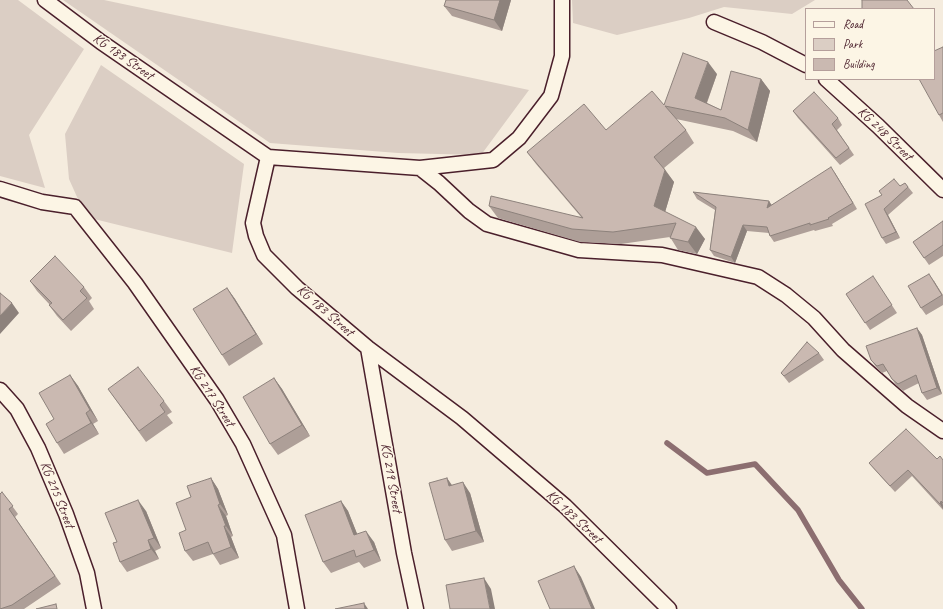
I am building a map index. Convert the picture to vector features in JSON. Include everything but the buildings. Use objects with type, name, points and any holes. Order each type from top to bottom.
[{"type":"street","name":"KG 183 Street","points":[[45,0],[101,42],[268,158],[253,223],[256,236],[264,255],[297,288],[368,348],[462,418],[559,501],[669,609]]},
{"type":"street","points":[[268,158],[420,168],[492,160],[519,138],[551,96],[562,56],[562,0]]},
{"type":"street","points":[[714,22],[762,42],[805,64]]},
{"type":"street","name":"KG 248 Street","points":[[827,80],[878,126],[943,190]]},
{"type":"street","points":[[420,168],[439,183],[469,211],[487,224],[579,250],[662,255],[758,277],[786,295],[814,318],[843,350],[907,406],[943,431]]},
{"type":"street","name":"KG 217 Street","points":[[0,189],[42,202],[75,207],[135,283],[217,400],[243,444],[284,535],[297,609]]},
{"type":"street","name":"KG 219 Street","points":[[368,348],[404,553],[416,609]]},
{"type":"street","name":"KG 215 Street","points":[[0,390],[17,409],[41,456],[66,514],[88,572],[94,609]]},
{"type":"green space","points":[[0,0],[18,0],[84,49],[29,135],[45,188],[0,176]]},
{"type":"green space","points":[[63,0],[104,0],[529,90],[481,155],[398,153],[270,143]]},
{"type":"green space","points":[[572,0],[815,0],[792,14],[724,7],[689,18],[617,35],[573,23]]},
{"type":"green space","points":[[101,65],[244,164],[232,253],[86,217],[69,179],[65,134]]},
{"type":"waterway","points":[[667,443],[707,473],[755,464],[798,510],[839,580],[862,609]]}]
